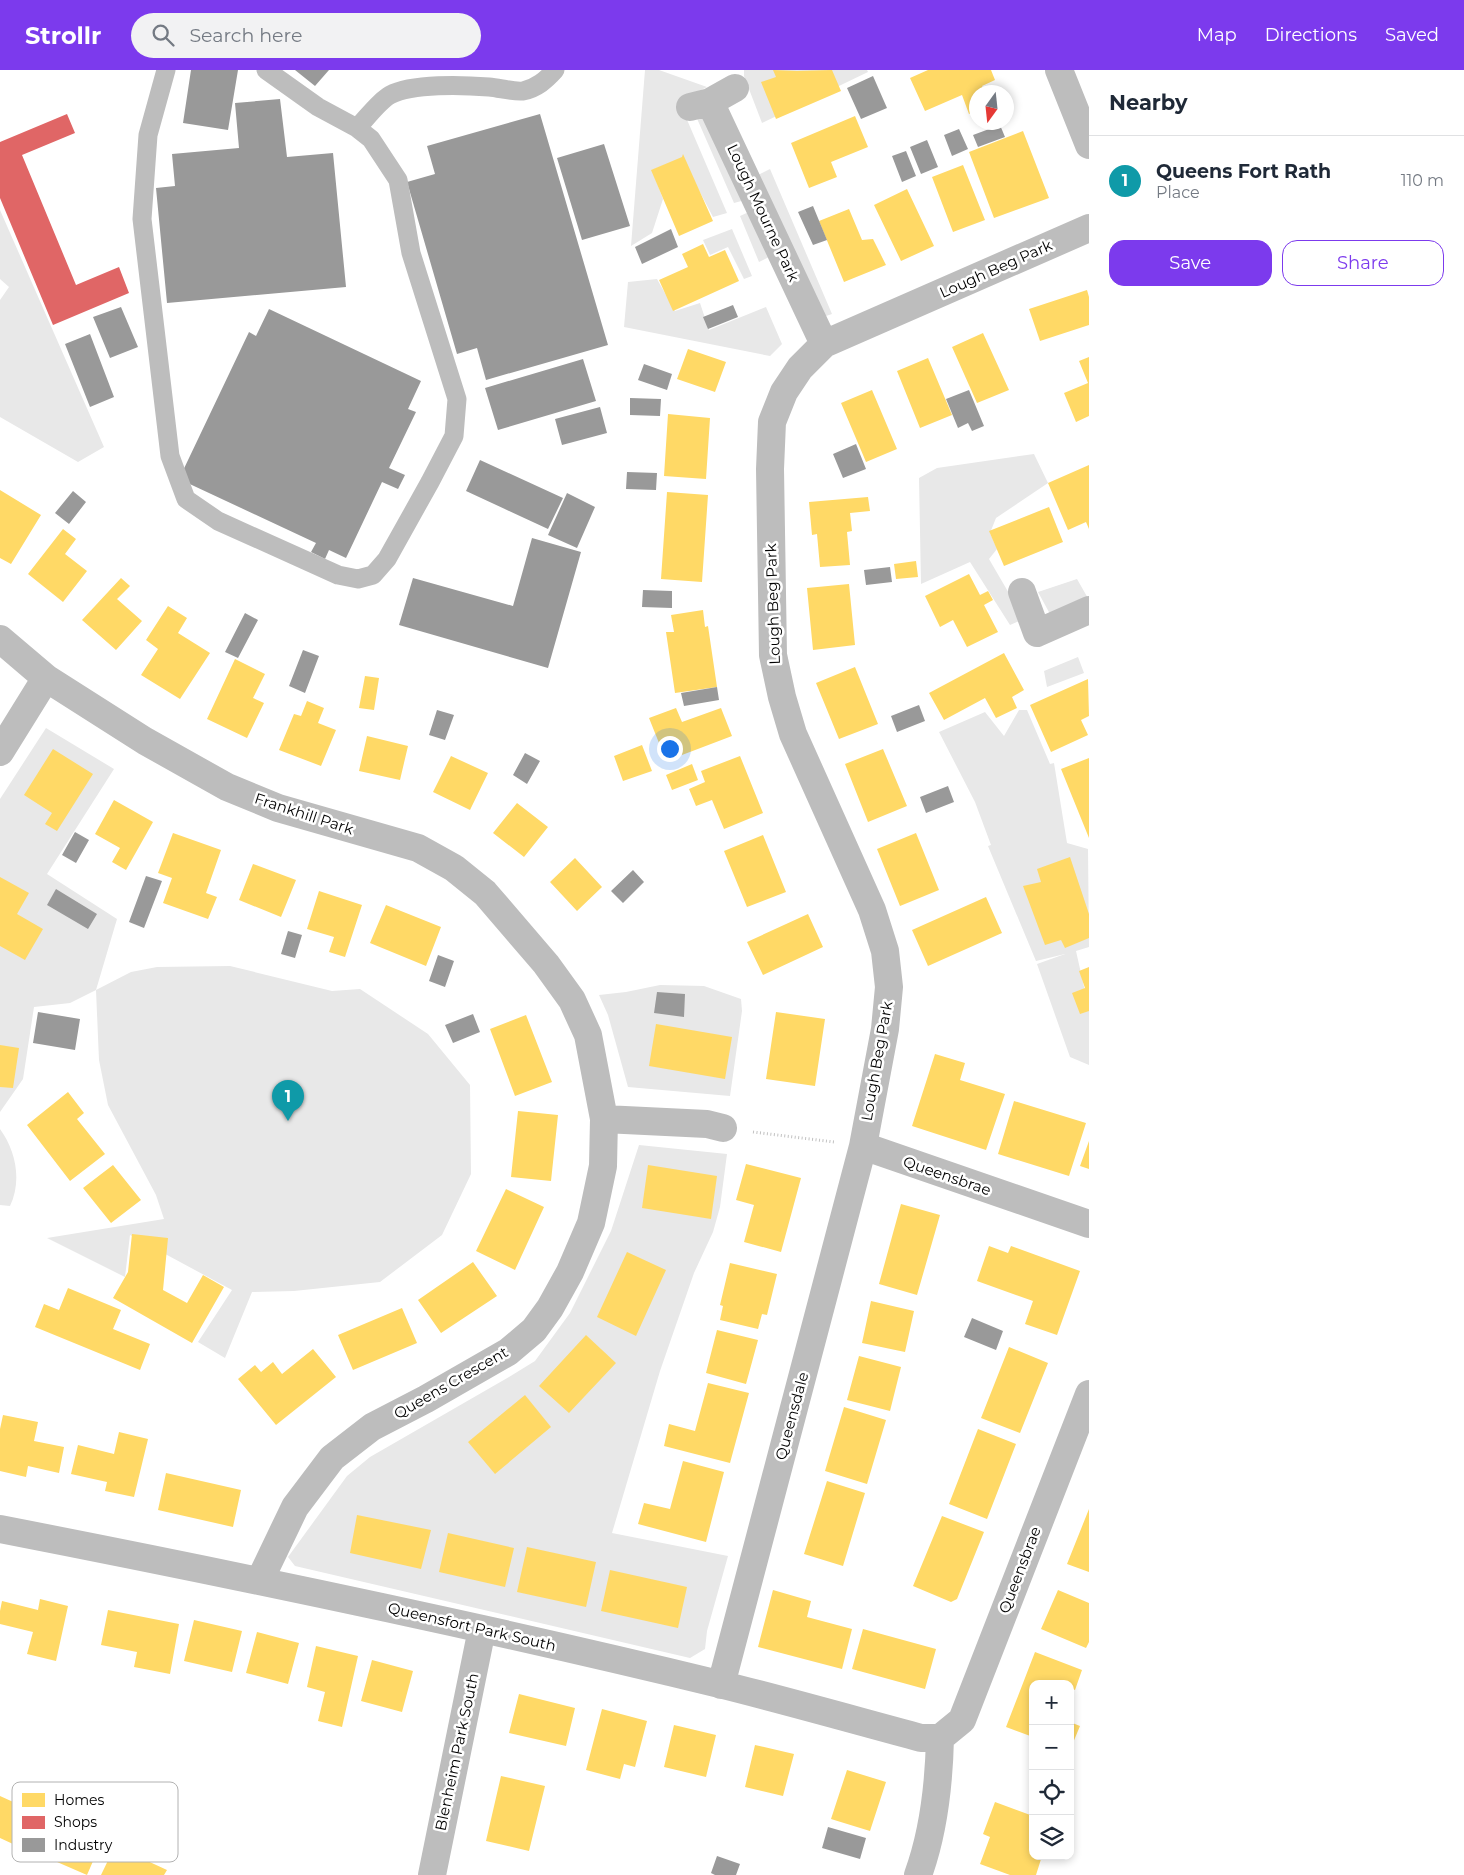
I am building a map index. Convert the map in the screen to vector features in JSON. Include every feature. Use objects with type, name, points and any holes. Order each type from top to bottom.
[{"type":"street","points":[[1059,70],[1089,145]]},
{"type":"street","name":"Lough Mourne Park","points":[[735,88],[700,104],[824,344]]},
{"type":"street","name":"Lough Beg Park","points":[[863,1146],[885,1030],[890,987],[885,951],[872,910],[794,734],[782,697],[773,655],[770,469],[772,422],[784,392],[800,368],[824,344],[1089,228]]},
{"type":"street","points":[[1022,592],[1037,633],[1089,610]]},
{"type":"street","name":"Frankhill Park","points":[[0,639],[46,678],[145,740],[227,787],[278,808],[418,848],[454,868],[485,893],[546,964]]},
{"type":"street","points":[[0,752],[46,678]]},
{"type":"street","name":"Queens Crescent","points":[[260,1580],[295,1507],[332,1458],[372,1427],[485,1367],[508,1352],[534,1330],[550,1308],[570,1272],[591,1223],[603,1166],[604,1119],[588,1035],[572,1000],[546,964]]},
{"type":"street","points":[[604,1119],[707,1124],[723,1128]]},
{"type":"street","name":"Queensbrae","points":[[863,1146],[1089,1224]]},
{"type":"street","name":"Queensdale","points":[[721,1685],[863,1146]]},
{"type":"street","name":"Queensbrae","points":[[940,1738],[962,1720],[1089,1394]]},
{"type":"street","name":"Queensfort Park South","points":[[0,1529],[260,1580],[482,1629],[721,1685],[921,1738],[940,1738]]},
{"type":"street","name":"Blenheim Park South","points":[[432,1875],[482,1629]]},
{"type":"street","points":[[918,1875],[931,1824],[937,1785],[940,1738]]},
{"type":"lane","points":[[166,70],[148,135],[142,219],[170,456],[186,499],[218,521],[338,575],[358,579],[373,575],[387,559],[430,482],[454,436],[457,399],[411,253],[398,180],[371,139],[357,128],[318,106],[266,70]]},
{"type":"lane","points":[[357,128],[388,96],[402,90],[438,86],[482,86],[522,91],[544,82],[555,70]]},
{"type":"path","points":[[723,1128],[836,1142]]},
{"type":"shaded area","points":[[645,70],[659,70],[707,87],[679,101],[727,213],[713,217],[682,158],[652,170],[663,199],[652,233],[631,246]]},
{"type":"shaded area","points":[[744,70],[867,70],[868,72],[762,123],[744,76]]},
{"type":"shaded area","points":[[705,111],[745,200],[734,203],[695,114]]},
{"type":"shaded area","points":[[770,169],[832,314],[820,318],[758,175]]},
{"type":"shaded area","points":[[0,210],[104,447],[78,462],[0,417],[0,300],[9,287],[0,279]]},
{"type":"shaded area","points":[[753,210],[773,255],[759,262],[740,216]]},
{"type":"shaded area","points":[[732,229],[752,276],[744,279],[728,247],[710,255],[703,240]]},
{"type":"shaded area","points":[[657,279],[675,311],[700,303],[709,330],[766,307],[782,344],[770,356],[624,327],[628,282]]},
{"type":"shaded area","points":[[1034,454],[1048,483],[996,518],[990,533],[997,549],[989,559],[1024,619],[1010,625],[970,562],[921,584],[919,478],[937,468]]},
{"type":"shaded area","points":[[1077,579],[1089,600],[1050,614],[1038,592]]},
{"type":"shaded area","points":[[1078,657],[1084,673],[1047,687],[1044,671]]},
{"type":"shaded area","points":[[1019,710],[1027,710],[1050,764],[1054,763],[1067,843],[1088,849],[1089,947],[1076,951],[1089,1009],[1089,1065],[1070,1057],[1037,964],[1065,954],[1036,961],[988,846],[991,845],[975,802],[939,732],[985,712],[1004,736]]},
{"type":"shaded area","points":[[46,728],[114,769],[47,874],[117,919],[96,990],[70,1003],[34,1007],[23,1079],[0,1112],[0,799]]},
{"type":"shaded area","points":[[230,966],[332,991],[360,989],[428,1034],[470,1085],[471,1174],[442,1235],[380,1282],[294,1291],[252,1292],[225,1358],[198,1342],[232,1290],[130,1235],[125,1277],[47,1238],[164,1219],[156,1195],[108,1105],[99,1060],[96,990],[131,972],[157,967]]},
{"type":"shaded area","points":[[660,985],[704,986],[741,999],[742,1011],[730,1096],[628,1087],[608,1015],[599,995]]},
{"type":"shaded area","points":[[0,1129],[10,1147],[16,1166],[16,1187],[10,1206],[0,1205]]},
{"type":"shaded area","points":[[639,1145],[727,1154],[720,1207],[713,1232],[694,1273],[660,1371],[612,1533],[728,1556],[707,1631],[705,1649],[690,1658],[295,1566],[288,1557],[347,1476],[370,1457],[535,1361],[570,1313],[611,1231]]},
{"type":"building: Homes","points":[[773,70],[832,70],[841,91],[776,119],[761,82],[776,77]]},
{"type":"building: Homes","points":[[928,70],[991,70],[995,80],[984,85],[969,85],[969,114],[962,95],[925,111],[910,78]]},
{"type":"building: Homes","points":[[855,116],[868,147],[831,162],[837,177],[809,188],[791,143]]},
{"type":"building: Homes","points":[[1023,131],[1049,198],[994,218],[969,152]]},
{"type":"building: Homes","points":[[683,154],[713,221],[679,236],[651,170],[682,157]]},
{"type":"building: Homes","points":[[963,165],[985,220],[953,232],[932,177]]},
{"type":"building: Homes","points":[[907,189],[934,246],[901,261],[874,205]]},
{"type":"building: Homes","points":[[849,209],[862,240],[873,239],[886,265],[844,282],[819,221]]},
{"type":"building: Homes","points":[[703,244],[709,257],[725,250],[739,281],[673,311],[659,280],[688,267],[682,254]]},
{"type":"building: Homes","points":[[1087,290],[1089,297],[1089,325],[1040,341],[1029,309]]},
{"type":"building: Homes","points":[[983,333],[1009,390],[977,403],[952,347]]},
{"type":"building: Homes","points":[[688,349],[726,362],[715,392],[677,379]]},
{"type":"building: Homes","points":[[1089,357],[1089,416],[1076,422],[1064,393],[1088,383],[1079,361]]},
{"type":"building: Homes","points":[[928,358],[952,415],[920,428],[897,371]]},
{"type":"building: Homes","points":[[872,390],[897,449],[866,462],[841,403]]},
{"type":"building: Homes","points":[[668,414],[710,418],[706,479],[664,476]]},
{"type":"building: Homes","points":[[1089,465],[1089,529],[1086,522],[1068,530],[1048,483]]},
{"type":"building: Homes","points":[[0,490],[41,515],[11,564],[0,558]]},
{"type":"building: Homes","points":[[667,492],[708,495],[702,582],[661,579]]},
{"type":"building: Homes","points":[[868,497],[870,511],[850,513],[852,531],[847,532],[850,565],[820,567],[817,534],[812,535],[809,502]]},
{"type":"building: Homes","points":[[1049,507],[1063,542],[1004,566],[989,531]]},
{"type":"building: Homes","points":[[63,529],[76,539],[65,554],[87,571],[63,602],[28,574]]},
{"type":"building: Homes","points":[[916,561],[918,577],[896,579],[894,564]]},
{"type":"building: Homes","points":[[969,574],[980,595],[988,591],[993,600],[984,605],[998,632],[967,647],[953,620],[940,627],[925,596]]},
{"type":"building: Homes","points":[[121,578],[130,586],[117,599],[142,621],[116,650],[82,620]]},
{"type":"building: Homes","points":[[849,584],[855,645],[813,650],[807,588]]},
{"type":"building: Homes","points":[[168,606],[187,618],[178,633],[210,653],[180,699],[141,675],[158,649],[146,640]]},
{"type":"building: Homes","points":[[703,610],[705,627],[708,626],[717,687],[675,693],[666,632],[674,632],[671,615]]},
{"type":"building: Homes","points":[[1004,653],[1024,690],[1012,697],[1017,708],[996,718],[985,698],[944,720],[929,693]]},
{"type":"building: Homes","points":[[235,659],[265,674],[253,698],[264,703],[247,738],[207,719]]},
{"type":"building: Homes","points":[[855,667],[878,724],[839,739],[816,683]]},
{"type":"building: Homes","points":[[365,676],[379,678],[374,710],[359,708]]},
{"type":"building: Homes","points":[[1088,679],[1089,716],[1081,720],[1088,735],[1051,752],[1030,705]]},
{"type":"building: Homes","points":[[307,701],[324,708],[318,723],[336,730],[321,766],[279,750],[294,714],[301,716]]},
{"type":"building: Homes","points":[[676,708],[682,722],[721,708],[732,736],[682,755],[675,737],[659,743],[649,718]]},
{"type":"building: Homes","points":[[367,736],[408,746],[400,780],[359,771]]},
{"type":"building: Homes","points":[[642,745],[652,771],[623,781],[614,756]]},
{"type":"building: Homes","points":[[53,749],[93,774],[57,831],[45,824],[52,813],[24,795]]},
{"type":"building: Homes","points":[[883,749],[907,806],[868,822],[845,764]]},
{"type":"building: Homes","points":[[451,756],[488,773],[470,810],[433,792]]},
{"type":"building: Homes","points":[[740,756],[763,813],[724,829],[712,800],[696,806],[689,789],[705,782],[701,771]]},
{"type":"building: Homes","points":[[1089,758],[1089,838],[1061,769]]},
{"type":"building: Homes","points":[[692,764],[698,780],[672,790],[666,775]]},
{"type":"building: Homes","points":[[114,800],[153,822],[126,870],[112,862],[120,848],[95,834]]},
{"type":"building: Homes","points":[[517,803],[548,827],[524,857],[493,833]]},
{"type":"building: Homes","points":[[173,833],[221,850],[206,893],[217,897],[208,919],[163,903],[172,878],[158,873]]},
{"type":"building: Homes","points":[[916,833],[939,890],[900,906],[877,849]]},
{"type":"building: Homes","points":[[763,835],[786,892],[747,907],[724,851]]},
{"type":"building: Homes","points":[[1070,857],[1089,914],[1089,938],[1065,948],[1061,940],[1045,945],[1023,886],[1041,882],[1037,869]]},
{"type":"building: Homes","points":[[575,858],[602,887],[577,911],[550,882]]},
{"type":"building: Homes","points":[[253,864],[296,880],[281,917],[239,900]]},
{"type":"building: Homes","points":[[0,877],[29,893],[17,914],[43,929],[25,960],[0,946]]},
{"type":"building: Homes","points":[[319,891],[362,905],[345,957],[329,952],[334,937],[307,929]]},
{"type":"building: Homes","points":[[986,897],[1002,933],[928,966],[912,930]]},
{"type":"building: Homes","points":[[386,905],[441,927],[426,966],[370,943]]},
{"type":"building: Homes","points":[[808,914],[823,947],[763,975],[747,942]]},
{"type":"building: Homes","points":[[1089,967],[1089,1011],[1080,1014],[1072,993],[1085,988],[1079,971]]},
{"type":"building: Homes","points":[[776,1012],[825,1019],[815,1086],[766,1079]]},
{"type":"building: Homes","points":[[526,1015],[552,1082],[515,1096],[490,1029]]},
{"type":"building: Homes","points":[[656,1024],[732,1037],[725,1079],[649,1066]]},
{"type":"building: Homes","points":[[0,1045],[19,1048],[13,1088],[0,1087]]},
{"type":"building: Homes","points":[[935,1054],[965,1063],[960,1080],[1005,1094],[986,1150],[912,1126]]},
{"type":"building: Homes","points":[[68,1092],[84,1113],[77,1119],[105,1154],[70,1181],[27,1125]]},
{"type":"building: Homes","points":[[1014,1101],[1086,1123],[1069,1176],[998,1154]]},
{"type":"building: Homes","points":[[518,1111],[558,1115],[551,1181],[511,1177]]},
{"type":"building: Homes","points":[[1089,1141],[1089,1169],[1080,1166]]},
{"type":"building: Homes","points":[[746,1164],[801,1178],[781,1252],[744,1242],[754,1205],[736,1200]]},
{"type":"building: Homes","points":[[113,1165],[141,1200],[111,1223],[83,1188]]},
{"type":"building: Homes","points":[[648,1165],[717,1176],[711,1219],[642,1208]]},
{"type":"building: Homes","points":[[506,1189],[544,1207],[515,1270],[476,1251]]},
{"type":"building: Homes","points":[[901,1204],[940,1215],[917,1295],[879,1284]]},
{"type":"building: Homes","points":[[132,1234],[168,1238],[163,1290],[187,1303],[203,1275],[224,1287],[192,1343],[113,1298],[128,1272]]},
{"type":"building: Homes","points":[[989,1246],[1008,1253],[1011,1246],[1080,1271],[1057,1335],[1025,1324],[1033,1301],[977,1281]]},
{"type":"building: Homes","points":[[627,1252],[666,1270],[636,1336],[597,1317]]},
{"type":"building: Homes","points":[[473,1262],[497,1296],[441,1333],[418,1300]]},
{"type":"building: Homes","points":[[730,1263],[777,1274],[767,1315],[762,1314],[758,1329],[720,1320],[723,1306],[720,1305]]},
{"type":"building: Homes","points":[[68,1288],[121,1310],[113,1329],[150,1344],[140,1370],[35,1327],[44,1304],[59,1310]]},
{"type":"building: Homes","points":[[871,1301],[914,1311],[905,1352],[862,1343]]},
{"type":"building: Homes","points":[[402,1308],[417,1343],[353,1370],[338,1335]]},
{"type":"building: Homes","points":[[717,1330],[758,1340],[746,1384],[706,1373]]},
{"type":"building: Homes","points":[[586,1335],[616,1363],[569,1413],[539,1386]]},
{"type":"building: Homes","points":[[1009,1347],[1048,1363],[1020,1433],[981,1418]]},
{"type":"building: Homes","points":[[313,1349],[336,1377],[276,1425],[238,1379],[255,1365],[261,1372],[273,1362],[282,1374]]},
{"type":"building: Homes","points":[[859,1356],[901,1367],[890,1411],[847,1400]]},
{"type":"building: Homes","points":[[708,1383],[749,1393],[730,1463],[664,1446],[669,1424],[695,1431]]},
{"type":"building: Homes","points":[[525,1395],[551,1427],[495,1474],[468,1442]]},
{"type":"building: Homes","points":[[844,1407],[886,1420],[867,1484],[825,1471]]},
{"type":"building: Homes","points":[[3,1415],[38,1422],[34,1441],[64,1447],[59,1473],[28,1466],[26,1477],[0,1471],[0,1429]]},
{"type":"building: Homes","points":[[978,1429],[1016,1444],[987,1519],[949,1504]]},
{"type":"building: Homes","points":[[119,1432],[148,1439],[134,1497],[105,1491],[107,1482],[71,1474],[78,1445],[114,1454]]},
{"type":"building: Homes","points":[[683,1461],[724,1472],[706,1542],[638,1524],[644,1503],[670,1509]]},
{"type":"building: Homes","points":[[166,1473],[241,1490],[233,1527],[158,1510]]},
{"type":"building: Homes","points":[[827,1481],[865,1493],[843,1566],[804,1554]]},
{"type":"building: Homes","points":[[1089,1509],[1089,1572],[1067,1564]]},
{"type":"building: Homes","points":[[357,1515],[431,1530],[421,1569],[350,1553]]},
{"type":"building: Homes","points":[[942,1516],[984,1532],[957,1599],[951,1602],[913,1586]]},
{"type":"building: Homes","points":[[448,1533],[514,1548],[505,1587],[439,1572]]},
{"type":"building: Homes","points":[[527,1547],[596,1562],[586,1607],[517,1592]]},
{"type":"building: Homes","points":[[610,1570],[687,1587],[678,1628],[601,1611]]},
{"type":"building: Homes","points":[[773,1590],[811,1601],[807,1617],[852,1629],[842,1669],[758,1647]]},
{"type":"building: Homes","points":[[1058,1590],[1089,1603],[1089,1642],[1086,1648],[1041,1629]]},
{"type":"building: Homes","points":[[40,1599],[68,1606],[56,1661],[27,1654],[33,1632],[0,1624],[2,1601],[38,1610]]},
{"type":"building: Homes","points":[[108,1610],[179,1624],[170,1674],[134,1667],[137,1652],[101,1645]]},
{"type":"building: Homes","points":[[194,1620],[242,1631],[232,1672],[184,1661]]},
{"type":"building: Homes","points":[[863,1629],[936,1649],[925,1689],[852,1669]]},
{"type":"building: Homes","points":[[257,1632],[299,1643],[288,1684],[246,1673]]},
{"type":"building: Homes","points":[[316,1646],[358,1656],[342,1727],[318,1721],[325,1692],[307,1687]]},
{"type":"building: Homes","points":[[1035,1652],[1082,1670],[1075,1690],[1074,1680],[1029,1680],[1029,1736],[1006,1727]]},
{"type":"building: Homes","points":[[372,1660],[413,1671],[402,1712],[361,1701]]},
{"type":"building: Homes","points":[[519,1694],[575,1708],[566,1746],[509,1733]]},
{"type":"building: Homes","points":[[602,1709],[647,1721],[635,1767],[624,1764],[620,1779],[586,1770]]},
{"type":"building: Homes","points":[[1074,1724],[1080,1726],[1074,1740]]},
{"type":"building: Homes","points":[[674,1725],[716,1735],[706,1777],[664,1767]]},
{"type":"building: Homes","points":[[755,1745],[794,1754],[783,1796],[745,1787]]},
{"type":"building: Homes","points":[[847,1770],[886,1782],[870,1831],[831,1819]]},
{"type":"building: Homes","points":[[501,1776],[545,1786],[529,1851],[486,1841]]},
{"type":"building: Homes","points":[[0,1796],[12,1801],[12,1844],[0,1838]]},
{"type":"building: Homes","points":[[995,1802],[1029,1815],[1029,1860],[1041,1860],[1036,1875],[1010,1875],[980,1864],[990,1837],[983,1834]]},
{"type":"building: Homes","points":[[57,1862],[93,1862],[87,1875]]},
{"type":"building: Homes","points":[[107,1862],[150,1862],[167,1870],[164,1875],[101,1875]]},
{"type":"building: Shops","points":[[67,114],[75,133],[22,155],[76,285],[119,267],[129,293],[53,325],[0,198],[0,142]]},
{"type":"building: Industry","points":[[191,70],[238,70],[228,130],[183,123]]},
{"type":"building: Industry","points":[[295,70],[329,70],[315,86]]},
{"type":"building: Industry","points":[[873,76],[887,108],[861,119],[847,88]]},
{"type":"building: Industry","points":[[280,99],[287,157],[333,153],[346,287],[167,303],[156,188],[175,186],[172,154],[239,148],[235,103]]},
{"type":"building: Industry","points":[[540,114],[608,345],[486,380],[477,348],[457,354],[407,182],[435,174],[427,146]]},
{"type":"building: Industry","points":[[959,129],[968,149],[952,156],[944,135]]},
{"type":"building: Industry","points":[[986,130],[1002,130],[1005,137],[978,147],[973,135]]},
{"type":"building: Industry","points":[[927,140],[938,167],[921,174],[910,147]]},
{"type":"building: Industry","points":[[604,144],[630,226],[582,240],[557,158]]},
{"type":"building: Industry","points":[[906,151],[916,176],[902,182],[892,156]]},
{"type":"building: Industry","points":[[813,206],[827,240],[813,245],[798,212]]},
{"type":"building: Industry","points":[[671,229],[678,247],[642,264],[635,247]]},
{"type":"building: Industry","points":[[733,305],[738,317],[708,329],[703,317]]},
{"type":"building: Industry","points":[[121,307],[138,347],[110,358],[93,317]]},
{"type":"building: Industry","points":[[269,309],[421,381],[408,409],[416,412],[389,468],[405,475],[398,489],[382,482],[346,558],[329,550],[325,559],[311,552],[316,543],[179,479],[249,332],[256,336]]},
{"type":"building: Industry","points":[[90,334],[114,397],[90,407],[65,344]]},
{"type":"building: Industry","points":[[583,359],[596,401],[498,430],[485,388]]},
{"type":"building: Industry","points":[[644,364],[672,374],[667,390],[638,380]]},
{"type":"building: Industry","points":[[969,390],[984,426],[972,431],[968,423],[958,428],[946,399]]},
{"type":"building: Industry","points":[[630,398],[661,399],[660,416],[630,415]]},
{"type":"building: Industry","points":[[600,407],[607,433],[562,445],[555,419]]},
{"type":"building: Industry","points":[[856,444],[866,469],[843,478],[833,454]]},
{"type":"building: Industry","points":[[480,460],[563,498],[548,529],[466,491]]},
{"type":"building: Industry","points":[[627,472],[657,473],[656,490],[626,489]]},
{"type":"building: Industry","points":[[73,491],[86,502],[69,524],[55,513]]},
{"type":"building: Industry","points":[[567,493],[595,507],[577,548],[548,535]]},
{"type":"building: Industry","points":[[532,538],[581,552],[548,668],[399,625],[413,578],[513,606]]},
{"type":"building: Industry","points":[[890,567],[892,582],[866,585],[864,570]]},
{"type":"building: Industry","points":[[643,590],[672,591],[672,608],[642,607]]},
{"type":"building: Industry","points":[[245,613],[258,620],[238,658],[225,652]]},
{"type":"building: Industry","points":[[303,650],[319,656],[305,693],[289,686]]},
{"type":"building: Industry","points":[[717,687],[719,700],[684,706],[681,693]]},
{"type":"building: Industry","points":[[919,705],[925,721],[897,732],[891,716]]},
{"type":"building: Industry","points":[[437,710],[454,715],[445,740],[429,735]]},
{"type":"building: Industry","points":[[525,753],[540,761],[527,784],[513,775]]},
{"type":"building: Industry","points":[[948,786],[954,802],[926,813],[920,797]]},
{"type":"building: Industry","points":[[75,832],[89,840],[76,863],[62,855]]},
{"type":"building: Industry","points":[[633,870],[644,882],[623,903],[611,891]]},
{"type":"building: Industry","points":[[146,876],[162,881],[144,928],[129,922]]},
{"type":"building: Industry","points":[[56,889],[97,914],[88,929],[47,905]]},
{"type":"building: Industry","points":[[288,931],[302,935],[295,958],[281,954]]},
{"type":"building: Industry","points":[[438,955],[454,961],[445,987],[429,981]]},
{"type":"building: Industry","points":[[657,992],[685,994],[684,1017],[654,1013]]},
{"type":"building: Industry","points":[[38,1012],[80,1019],[75,1050],[33,1043]]},
{"type":"building: Industry","points":[[473,1014],[480,1032],[453,1043],[445,1025]]},
{"type":"building: Industry","points":[[972,1318],[1003,1331],[996,1350],[964,1337]]},
{"type":"building: Industry","points":[[828,1827],[866,1838],[860,1859],[822,1848]]},
{"type":"building: Industry","points":[[717,1856],[740,1864],[736,1875],[715,1875],[711,1873]]},
{"type":"place","name":"Queens Fort Rath","points":[[288,1121]]}]
